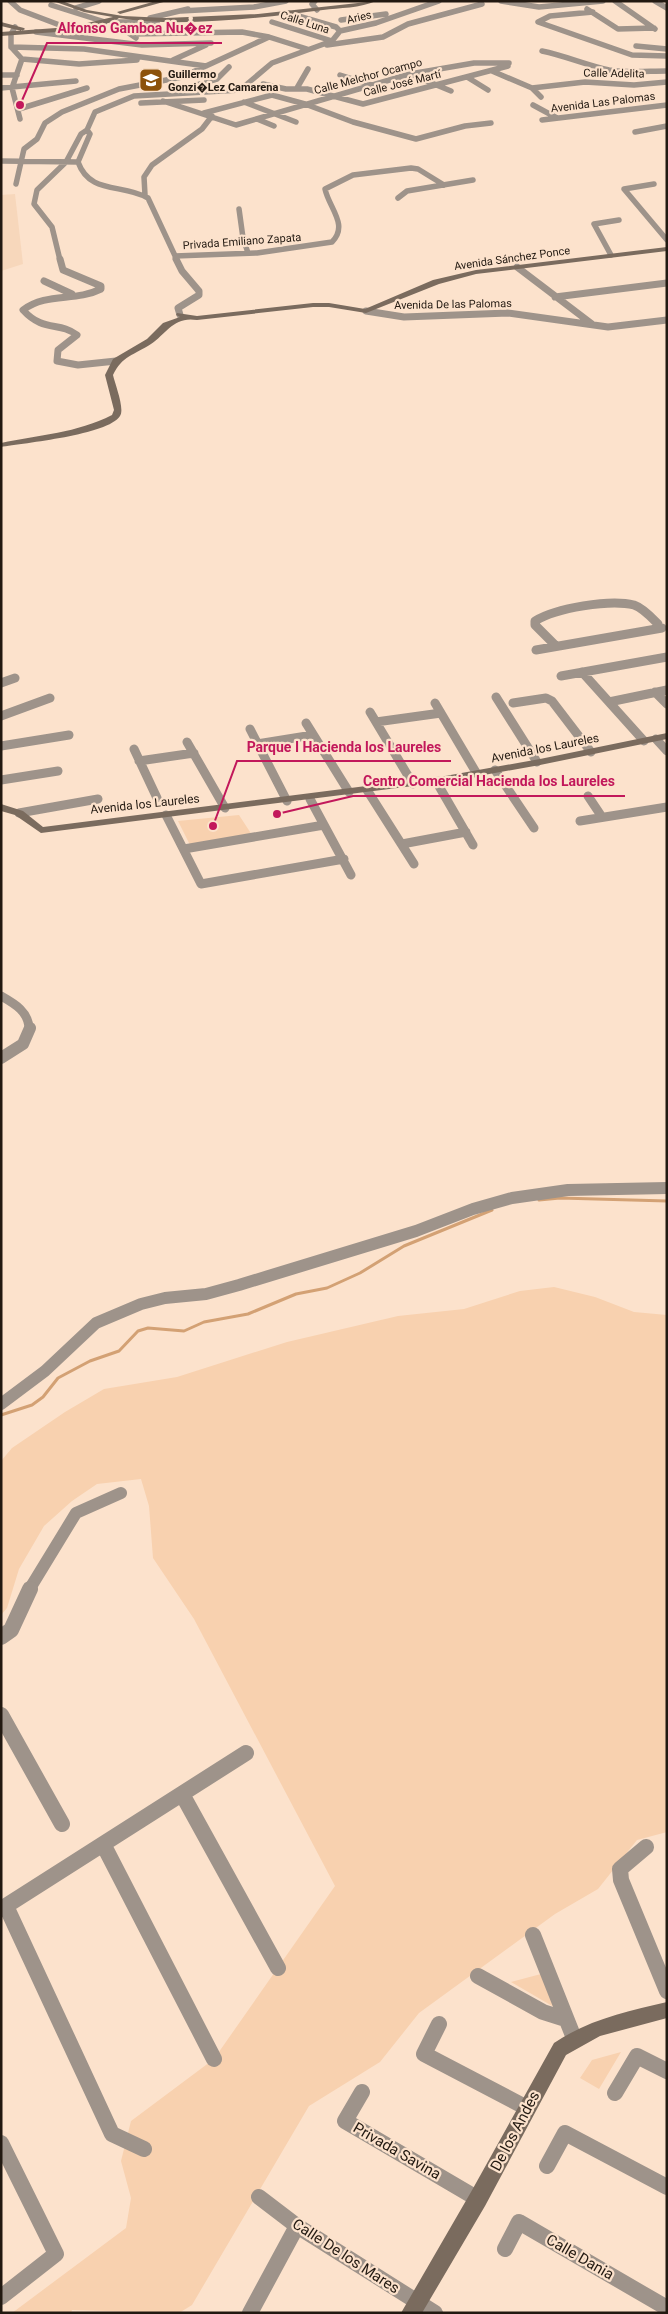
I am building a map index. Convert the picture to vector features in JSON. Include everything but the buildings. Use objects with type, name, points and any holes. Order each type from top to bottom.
[{"type":"street","points":[[10,1],[20,10],[70,29]]},
{"type":"street","points":[[76,8],[99,1]]},
{"type":"street","points":[[108,15],[164,1]]},
{"type":"street","points":[[150,18],[221,1]]},
{"type":"street","points":[[180,11],[254,7],[286,1]]},
{"type":"street","points":[[315,1],[312,4],[317,10]]},
{"type":"street","points":[[53,3],[108,15],[150,18],[288,13],[373,1]]},
{"type":"street","name":"Aries","points":[[340,31],[376,23],[439,1]]},
{"type":"street","points":[[501,1],[545,7],[602,1]]},
{"type":"street","points":[[514,4],[520,1]]},
{"type":"street","points":[[537,1],[545,7]]},
{"type":"street","points":[[577,3],[618,28],[656,29],[615,1]]},
{"type":"street","points":[[655,1],[667,8]]},
{"type":"street","points":[[53,3],[110,21],[132,34],[164,66]]},
{"type":"street","points":[[163,101],[212,116],[202,129],[152,165],[144,177],[145,195],[182,271],[200,291],[199,296],[178,308],[183,316],[166,325],[150,340],[116,361],[71,365],[57,361],[58,350],[76,335],[67,329],[42,326],[29,319],[23,310],[40,299],[93,293],[100,290],[101,286],[63,270],[52,228],[34,204],[37,190],[66,162],[81,134],[87,130],[95,112],[134,96],[176,92],[225,92],[240,90],[272,64],[307,49],[383,37],[408,24],[482,4]]},
{"type":"street","points":[[341,20],[417,8]]},
{"type":"street","points":[[592,12],[550,16],[538,22],[632,55],[667,56]]},
{"type":"street","points":[[288,13],[336,28],[340,31],[332,41],[323,45]]},
{"type":"street","points":[[110,21],[120,16]]},
{"type":"street","points":[[1,34],[70,29],[110,21],[164,22]]},
{"type":"street","name":"Calle Luna","points":[[272,22],[332,41]]},
{"type":"street","points":[[1,24],[36,32],[142,45],[211,42]]},
{"type":"street","points":[[15,28],[10,34],[11,46],[22,59],[79,64],[156,58]]},
{"type":"street","points":[[132,34],[229,32],[269,37],[307,49]]},
{"type":"street","points":[[173,61],[229,32]]},
{"type":"street","points":[[16,184],[15,177],[23,160],[24,150],[37,139],[45,123],[62,112],[119,89],[182,77],[269,37]]},
{"type":"street","points":[[11,46],[37,45],[101,50],[206,66]]},
{"type":"street","points":[[636,46],[667,49]]},
{"type":"street","points":[[542,51],[568,56],[585,64],[611,70],[667,71]]},
{"type":"street","points":[[48,61],[61,52]]},
{"type":"street","points":[[20,119],[19,109],[12,88],[22,59]]},
{"type":"street","points":[[119,70],[124,61]]},
{"type":"street","points":[[474,63],[532,88],[541,97]]},
{"type":"street","name":"Calle Melchor Ocampo","points":[[212,116],[236,125],[410,74],[474,63],[509,63]]},
{"type":"street","name":"Calle José Martí","points":[[262,84],[286,89],[297,88],[363,104],[507,67],[509,63]]},
{"type":"street","points":[[176,92],[217,79],[229,66]]},
{"type":"street","points":[[297,88],[308,69]]},
{"type":"street","points":[[2,74],[17,75]]},
{"type":"street","points":[[410,74],[451,91]]},
{"type":"street","points":[[340,75],[372,85]]},
{"type":"street","points":[[467,77],[488,90]]},
{"type":"street","points":[[1,88],[76,80]]},
{"type":"street","points":[[55,82],[72,93]]},
{"type":"street","points":[[380,82],[388,86]]},
{"type":"street","name":"Calle Adelita","points":[[532,88],[585,82],[634,84],[667,82]]},
{"type":"street","points":[[19,109],[87,88]]},
{"type":"street","points":[[397,89],[406,93]]},
{"type":"street","points":[[225,92],[232,99],[276,113],[296,122]]},
{"type":"street","points":[[203,114],[272,95],[305,104],[353,122],[416,140],[465,126],[491,123]]},
{"type":"street","points":[[141,103],[213,99]]},
{"type":"street","points":[[533,105],[557,118]]},
{"type":"street","name":"Avenida Las Palomas","points":[[542,120],[667,105]]},
{"type":"street","points":[[550,126],[597,119],[607,113]]},
{"type":"street","points":[[258,118],[274,126]]},
{"type":"street","points":[[635,132],[667,126]]},
{"type":"street","points":[[87,130],[90,134],[78,162],[80,173],[89,181],[145,195]]},
{"type":"street","points":[[1,161],[78,162]]},
{"type":"street","name":"Privada Emiliano Zapata","points":[[175,256],[248,254],[318,246],[336,240],[340,228],[339,221],[324,191],[353,175],[411,168],[418,169],[444,185]]},
{"type":"street","points":[[398,198],[408,191],[473,180]]},
{"type":"street","points":[[654,184],[624,188],[627,195],[667,240]]},
{"type":"street","points":[[238,208],[248,254]]},
{"type":"street","points":[[611,256],[594,224],[619,220]]},
{"type":"street","name":"Avenida Sánchez Ponce","points":[[366,311],[456,276],[667,249]]},
{"type":"street","points":[[517,267],[592,324]]},
{"type":"street","points":[[44,281],[73,295]]},
{"type":"street","points":[[555,297],[667,283]]},
{"type":"street","name":"Avenida De las Palomas","points":[[183,316],[203,317],[313,305],[329,305],[404,317],[492,312],[592,324],[628,326],[667,320]]},
{"type":"street","points":[[1,445],[65,436],[94,429],[116,416],[118,410],[109,374],[116,361]]},
{"type":"street","points":[[556,646],[535,625],[535,621],[539,617],[581,608],[623,604],[641,608],[662,625]]},
{"type":"street","points":[[536,650],[662,625]]},
{"type":"street","points":[[561,676],[667,657]]},
{"type":"street","points":[[582,672],[644,741]]},
{"type":"street","points":[[1,683],[15,678]]},
{"type":"street","points":[[609,702],[667,690]]},
{"type":"street","points":[[655,692],[667,704]]},
{"type":"street","points":[[496,697],[537,762]]},
{"type":"street","points":[[1,716],[50,698]]},
{"type":"street","points":[[513,703],[546,698],[552,701],[591,752]]},
{"type":"street","points":[[436,703],[477,774]]},
{"type":"street","points":[[370,712],[413,784]]},
{"type":"street","points":[[376,722],[441,713]]},
{"type":"street","points":[[306,723],[349,792]]},
{"type":"street","points":[[250,729],[287,801]]},
{"type":"street","points":[[1,746],[68,735]]},
{"type":"street","points":[[257,744],[313,735]]},
{"type":"street","points":[[662,737],[667,751]]},
{"type":"street","name":"Avenida los Laureles","points":[[19,813],[40,830],[106,820],[310,799],[477,774],[662,737]]},
{"type":"street","points":[[187,742],[225,808]]},
{"type":"street","points":[[134,749],[157,798]]},
{"type":"street","points":[[139,761],[194,753]]},
{"type":"street","points":[[496,770],[534,828]]},
{"type":"street","points":[[1,780],[58,771]]},
{"type":"street","points":[[436,781],[472,845]]},
{"type":"street","points":[[367,790],[414,864]]},
{"type":"street","points":[[588,796],[602,817]]},
{"type":"street","points":[[1,807],[19,813],[98,799]]},
{"type":"street","points":[[310,799],[351,875]]},
{"type":"street","points":[[580,821],[667,807]]},
{"type":"street","points":[[166,815],[201,884],[344,859]]},
{"type":"street","points":[[184,849],[324,825]]},
{"type":"street","points":[[402,844],[466,832]]},
{"type":"street","points":[[1,996],[28,1014],[30,1023],[27,1037],[18,1050],[1,1058]]},
{"type":"street","points":[[1,1404],[45,1372],[96,1323],[141,1304],[165,1298],[206,1294],[239,1285],[416,1231],[496,1201],[568,1190],[667,1188]]},
{"type":"street","points":[[1,1637],[10,1630],[35,1577],[76,1512],[121,1493]]},
{"type":"street","points":[[1,1715],[62,1824]]},
{"type":"street","points":[[144,2149],[112,2134],[4,1908],[246,1753]]},
{"type":"street","points":[[182,1794],[278,1968]]},
{"type":"street","points":[[103,1844],[214,2059]]},
{"type":"street","points":[[646,1847],[620,1869],[621,1880],[667,1991]]},
{"type":"street","points":[[533,1935],[574,2038]]},
{"type":"street","points":[[478,1976],[543,2012],[565,2019]]},
{"type":"street","name":"De los Andes","points":[[414,2307],[478,2198],[560,2050],[574,2038],[613,2024],[667,2010]]},
{"type":"street","points":[[439,2024],[424,2054],[527,2108]]},
{"type":"street","points":[[615,2093],[637,2056],[667,2071]]},
{"type":"street","name":"Privada Savina","points":[[362,2092],[345,2120],[478,2198]]},
{"type":"street","points":[[547,2166],[564,2133],[667,2188]]},
{"type":"street","points":[[1,2143],[56,2254],[1,2297]]},
{"type":"street","name":"Calle De los Mares","points":[[259,2197],[297,2226],[414,2307],[435,2313]]},
{"type":"street","name":"Calle Dania","points":[[506,2250],[519,2222],[667,2308]]},
{"type":"street","points":[[250,2313],[297,2226]]},
{"type":"shaded area","points":[[15,194],[23,264],[1,271],[1,195]]},
{"type":"shaded area","points":[[239,815],[252,835],[190,845],[178,821]]},
{"type":"shaded area","points":[[554,1287],[595,1297],[634,1312],[667,1315],[667,1832],[637,1840],[598,1889],[555,1914],[419,2013],[380,2062],[309,2106],[192,2305],[179,2313],[72,2310],[71,2313],[12,2313],[126,2228],[131,2198],[121,2161],[131,2121],[214,2059],[335,1886],[194,1619],[153,1558],[149,1506],[141,1479],[97,1484],[72,1501],[44,1526],[19,1569],[7,1608],[1,1615],[1,1461],[12,1448],[65,1412],[104,1389],[177,1377],[287,1342],[398,1316],[464,1309],[520,1291]]},
{"type":"shaded area","points":[[541,1974],[554,2007],[511,1982]]},
{"type":"shaded area","points":[[621,2052],[599,2089],[580,2078],[592,2060]]},
{"type":"waterway","points":[[539,1200],[560,1198],[667,1201]]},
{"type":"waterway","points":[[1,1415],[32,1405],[43,1397],[58,1378],[90,1361],[119,1351],[138,1331],[148,1328],[184,1331],[204,1322],[248,1314],[296,1294],[327,1288],[360,1273],[404,1246],[492,1210]]},
{"type":"place","name":"Guillermo Gonzi�Lez Camarena","points":[[151,80]]},
{"type":"place","name":"Alfonso Gamboa Nu�ez","points":[[20,105]]},
{"type":"place","name":"Centro Comercial Hacienda los Laureles","points":[[277,814]]},
{"type":"place","name":"Parque I Hacienda los Laureles","points":[[213,826]]}]
